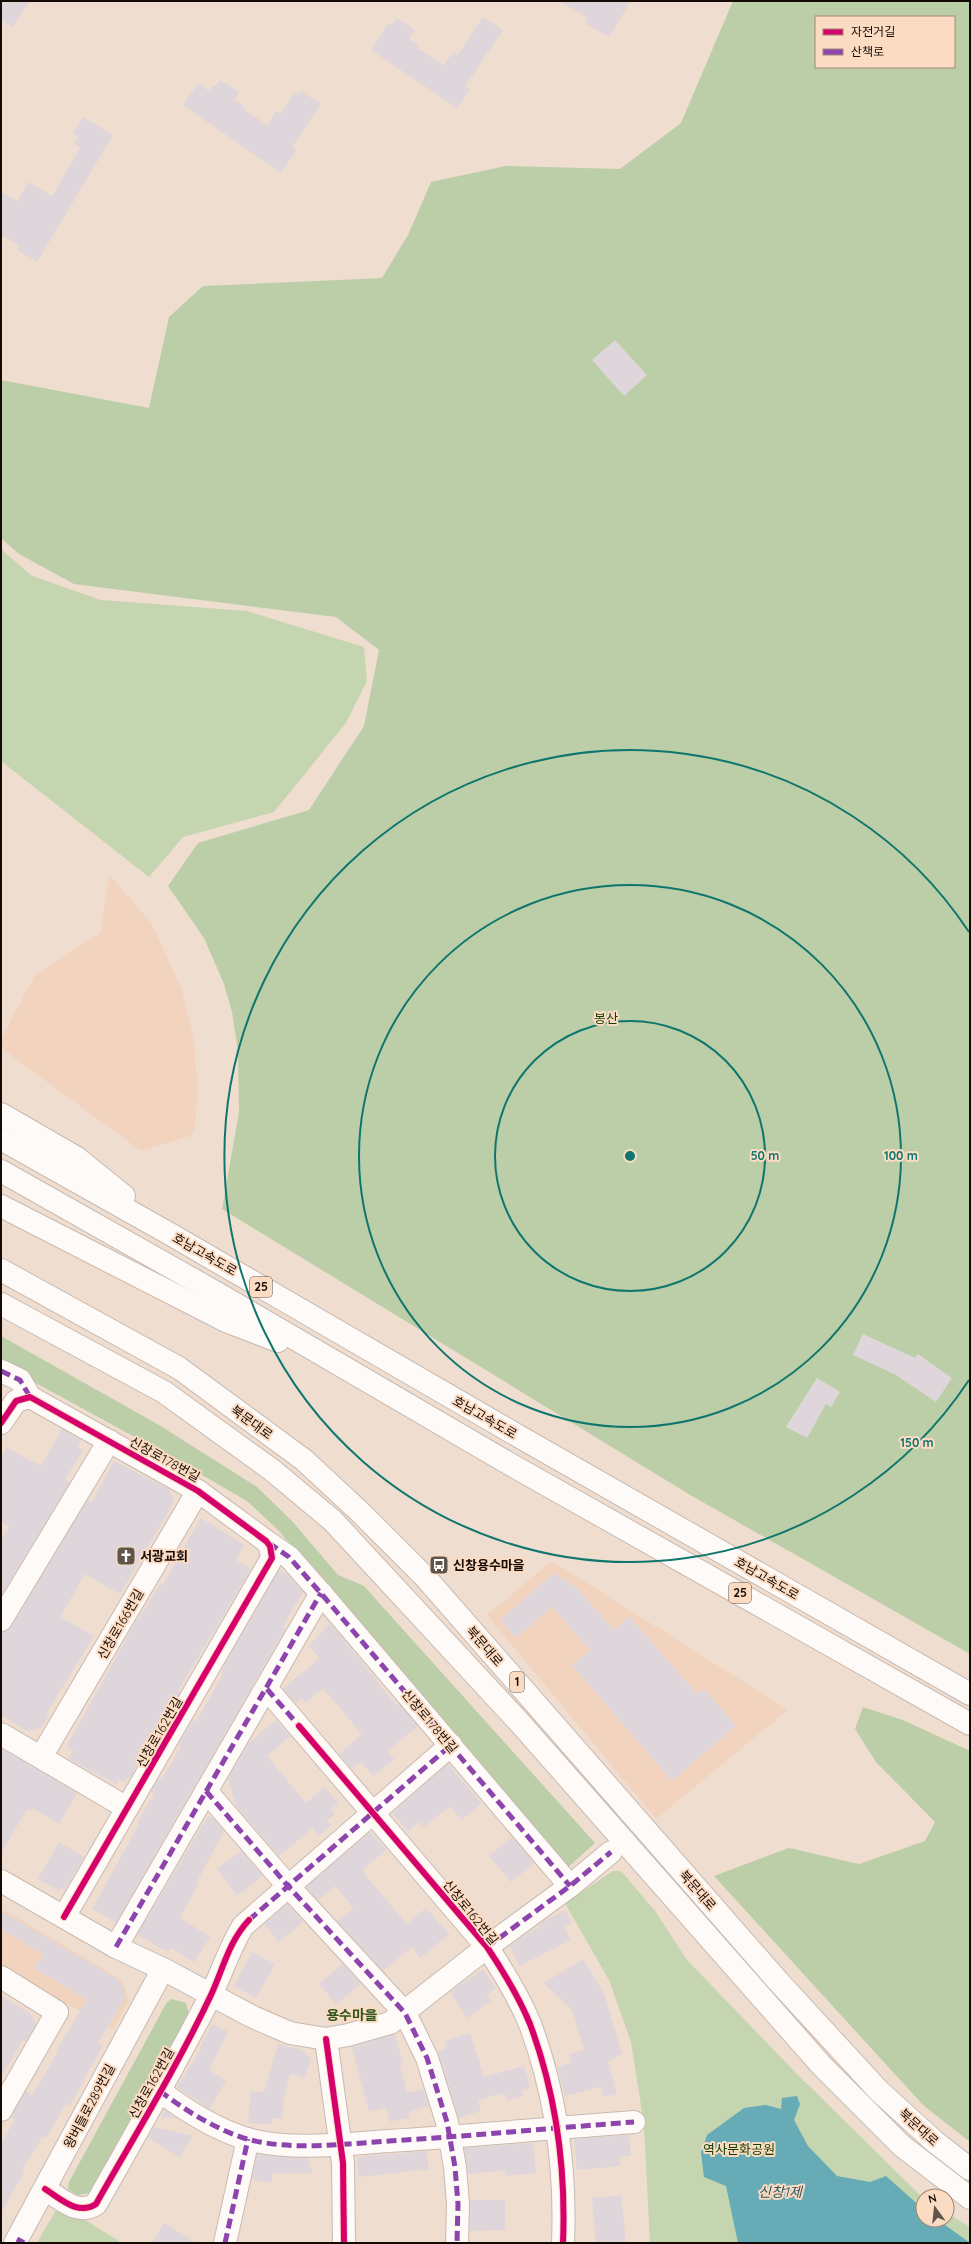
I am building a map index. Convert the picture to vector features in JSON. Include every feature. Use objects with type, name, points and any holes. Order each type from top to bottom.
[{"type":"main road","points":[[1,1114],[77,1158],[170,1234]]},
{"type":"main road","name":"호남고속도로","points":[[1,1139],[170,1234],[520,1437],[970,1694]]},
{"type":"main road","name":"호남고속도로","points":[[1,1171],[970,1724]]},
{"type":"main road","points":[[1,1206],[226,1321],[338,1364]]},
{"type":"main road","name":"북문대로","points":[[1,1270],[179,1368],[304,1460],[354,1506],[425,1577],[777,1980],[879,2091],[935,2142],[970,2169]]},
{"type":"main road","name":"북문대로","points":[[1,1304],[164,1392],[272,1470],[333,1521],[520,1723],[822,2066],[902,2146],[970,2198]]},
{"type":"main road","points":[[1,1371],[20,1380],[30,1397],[16,1401],[1,1423]]},
{"type":"main road","name":"신창로178번길","points":[[30,1397],[198,1491],[276,1552],[321,1593],[570,1886]]},
{"type":"main road","points":[[1,1620],[109,1441]]},
{"type":"main road","name":"신창로166번길","points":[[41,1757],[198,1491]]},
{"type":"main road","name":"신창로162번길","points":[[64,1917],[276,1552]]},
{"type":"main road","points":[[116,1947],[267,1689],[321,1593]]},
{"type":"main road","name":"신창로162번길","points":[[267,1689],[487,1947],[505,1976],[529,2023],[545,2076],[561,2145],[564,2186],[563,2243]]},
{"type":"main road","points":[[1,1734],[127,1808]]},
{"type":"main road","name":"신창로162번길","points":[[44,2189],[77,2209],[85,2209],[96,2204],[160,2091],[211,1995],[233,1941],[249,1920],[451,1746]]},
{"type":"main road","points":[[206,1791],[288,1886],[405,2013],[427,2058],[437,2088],[450,2137],[458,2204],[457,2243]]},
{"type":"main road","name":"신창로162번길","points":[[1,1881],[116,1947],[163,1969],[274,2027],[290,2033],[326,2039],[354,2034],[390,2023],[405,2013],[487,1947],[570,1886],[611,1852]]},
{"type":"main road","name":"왕버들로289번길","points":[[18,2242],[44,2189],[163,1969]]},
{"type":"main road","points":[[1,1977],[57,2012],[1,2110]]},
{"type":"main road","points":[[326,2039],[341,2144],[344,2187],[344,2243]]},
{"type":"main road","points":[[160,2091],[206,2121],[248,2139],[274,2144],[341,2144],[634,2122]]},
{"type":"main road","points":[[225,2243],[248,2139]]},
{"type":"shaded area","points":[[109,874],[152,924],[181,988],[193,1034],[198,1087],[195,1128],[190,1136],[141,1151],[1,1048],[1,1039],[35,975],[101,932]]},
{"type":"shaded area","points":[[552,1561],[788,1710],[656,1819],[487,1615]]},
{"type":"shaded area","points":[[6,1911],[122,1980],[129,2001],[113,2030],[1,1967],[1,1913]]},
{"type":"green space","name":"봉산","points":[[733,1],[970,1],[970,1654],[692,1496],[222,1209],[239,1112],[238,1051],[232,1012],[224,984],[204,938],[168,886],[198,843],[309,810],[364,726],[379,650],[336,617],[74,584],[19,554],[1,538],[1,380],[149,408],[169,317],[203,286],[382,278],[408,235],[431,182],[506,166],[620,169],[681,123]]},
{"type":"green space","points":[[1,549],[32,576],[101,600],[247,611],[364,647],[367,681],[346,723],[274,812],[183,837],[149,877],[1,761]]},
{"type":"green space","points":[[1,1336],[159,1425],[257,1487],[292,1521],[338,1575],[364,1586],[595,1843],[566,1869],[278,1530],[247,1501],[164,1453],[1,1364]]},
{"type":"green space","points":[[863,1707],[903,1720],[970,1751],[970,2142],[923,2105],[714,1876],[789,1848],[859,1864],[925,1841],[935,1822],[876,1762],[855,1729]]},
{"type":"green space","name":"역사문화공원","points":[[613,1871],[621,1871],[655,1911],[687,1960],[796,2073],[915,2190],[915,2228],[955,2228],[955,2218],[970,2227],[970,2243],[650,2243],[644,2125],[631,2042],[609,1980],[565,1903]]},
{"type":"green space","points":[[172,1999],[186,2003],[189,2014],[90,2193],[77,2195],[68,2189],[69,2182],[167,2002]]},
{"type":"green space","points":[[66,2208],[122,2243],[37,2243],[56,2210]]},
{"type":"water","name":"신창1제","points":[[797,2096],[800,2104],[794,2120],[808,2146],[837,2176],[870,2182],[886,2176],[915,2202],[915,2228],[949,2228],[970,2243],[738,2243],[726,2186],[704,2177],[701,2153],[707,2135],[744,2108],[766,2105],[781,2109],[782,2098]]},
{"type":"building","points":[[1,1],[30,1],[12,27],[1,20]]},
{"type":"building","points":[[559,1],[631,1],[609,37],[585,23],[588,18]]},
{"type":"building","points":[[483,17],[503,30],[465,86],[470,89],[457,108],[371,50],[388,24],[392,25],[397,18],[415,30],[409,39],[419,45],[417,48],[444,65],[453,52],[458,55]]},
{"type":"building","points":[[220,80],[239,92],[234,100],[244,106],[243,109],[267,125],[276,111],[281,114],[294,93],[299,94],[301,91],[321,104],[292,147],[297,150],[281,173],[183,105],[198,83],[209,91],[212,86],[216,86]]},
{"type":"building","points":[[83,117],[113,135],[37,262],[17,250],[20,246],[1,235],[1,192],[17,201],[28,182],[52,196],[80,148],[74,144],[79,136],[73,133]]},
{"type":"building","points":[[615,340],[647,375],[624,396],[592,360]]},
{"type":"building","points":[[863,1334],[915,1358],[918,1354],[952,1378],[936,1402],[896,1375],[853,1355]]},
{"type":"building","points":[[817,1378],[840,1392],[831,1407],[826,1404],[807,1438],[786,1427]]},
{"type":"building","points":[[62,1429],[81,1440],[77,1446],[83,1450],[65,1480],[69,1482],[67,1487],[1,1596],[1,1540],[9,1527],[1,1521],[1,1457],[7,1448],[41,1466]]},
{"type":"building","points":[[114,1461],[169,1489],[174,1502],[120,1594],[85,1574],[60,1617],[94,1636],[46,1714],[49,1715],[41,1728],[28,1731],[1,1715],[1,1632],[7,1631],[12,1626],[88,1499],[92,1502]]},
{"type":"building","points":[[201,1518],[244,1545],[236,1560],[251,1569],[178,1691],[180,1692],[129,1779],[127,1778],[125,1782],[119,1779],[116,1784],[68,1759],[73,1751],[66,1747],[138,1618],[139,1619],[160,1584],[162,1586]]},
{"type":"building","points":[[279,1570],[288,1575],[303,1592],[283,1626],[286,1628],[116,1922],[92,1909],[139,1824],[137,1823],[154,1794],[151,1792],[159,1778],[162,1779],[181,1746],[178,1745],[193,1720],[196,1722],[223,1674],[221,1673],[226,1662]]},
{"type":"building","points":[[554,1573],[578,1589],[614,1630],[629,1616],[697,1694],[704,1689],[736,1726],[672,1781],[572,1665],[590,1650],[552,1607],[516,1638],[500,1620]]},
{"type":"building","points":[[330,1623],[397,1706],[399,1704],[418,1726],[387,1751],[394,1759],[373,1776],[361,1762],[352,1769],[339,1754],[362,1734],[323,1688],[305,1703],[302,1698],[296,1703],[283,1689],[320,1658],[309,1646]]},
{"type":"building","points":[[276,1720],[290,1736],[267,1756],[306,1803],[325,1787],[338,1803],[331,1809],[335,1814],[327,1821],[331,1825],[319,1836],[313,1828],[279,1856],[236,1806],[228,1779],[248,1744]]},
{"type":"building","points":[[1,1748],[77,1793],[59,1824],[32,1808],[31,1811],[27,1809],[1,1853]]},
{"type":"building","points":[[448,1764],[481,1803],[462,1820],[450,1806],[424,1827],[419,1822],[408,1831],[392,1813]]},
{"type":"building","points":[[208,1816],[214,1819],[224,1831],[194,1887],[199,1883],[180,1918],[210,1937],[194,1962],[171,1948],[168,1952],[137,1935]]},
{"type":"building","points":[[370,1832],[386,1850],[363,1869],[365,1875],[407,1924],[426,1908],[449,1934],[420,1958],[412,1947],[383,1971],[337,1921],[354,1908],[335,1886],[318,1900],[306,1887]]},
{"type":"building","points":[[512,1837],[534,1863],[511,1882],[489,1856]]},
{"type":"building","points":[[59,1842],[84,1857],[66,1888],[58,1890],[38,1879]]},
{"type":"building","points":[[241,1851],[263,1876],[237,1896],[217,1869]]},
{"type":"building","points":[[287,1904],[303,1922],[279,1942],[264,1924]]},
{"type":"building","points":[[565,1910],[572,1923],[564,1927],[571,1940],[519,1966],[510,1946],[525,1935],[540,1927],[539,1925],[542,1922]]},
{"type":"building","points":[[1,1911],[119,1980],[126,1996],[98,2043],[103,2046],[83,2080],[84,2081],[69,2106],[66,2104],[46,2138],[43,2136],[21,2171],[24,2173],[1,2212],[1,2143],[15,2120],[11,2117],[26,2091],[32,2095],[59,2050],[57,2049],[87,2000],[34,1968],[43,1954],[1,1929]]},
{"type":"building","points":[[252,1952],[275,1964],[256,1998],[234,1986]]},
{"type":"building","points":[[583,1959],[604,1994],[622,2053],[608,2062],[617,2094],[603,2097],[601,2087],[565,2096],[557,2067],[571,2063],[569,2054],[584,2050],[572,2010],[544,1983]]},
{"type":"building","points":[[343,1964],[361,1984],[336,2004],[319,1984]]},
{"type":"building","points":[[483,1969],[496,1988],[486,1995],[491,2001],[467,2018],[450,1992]]},
{"type":"building","points":[[1,1996],[30,2013],[36,2024],[26,2042],[23,2040],[1,2077]]},
{"type":"building","points":[[212,2024],[228,2032],[209,2070],[226,2081],[209,2109],[177,2087],[201,2049],[200,2048]]},
{"type":"building","points":[[470,2033],[484,2077],[524,2066],[530,2089],[522,2091],[523,2096],[507,2100],[504,2093],[478,2100],[481,2111],[459,2118],[438,2051],[447,2048],[445,2041]]},
{"type":"building","points":[[395,2034],[403,2064],[400,2065],[407,2093],[423,2089],[429,2106],[408,2112],[410,2117],[390,2122],[386,2107],[369,2112],[352,2047]]},
{"type":"building","points":[[278,2044],[302,2050],[311,2058],[305,2078],[290,2074],[283,2102],[282,2119],[272,2118],[272,2124],[248,2123],[251,2091],[264,2092]]},
{"type":"building","points":[[165,2110],[173,2116],[177,2118],[161,2117]]},
{"type":"building","points":[[154,2127],[193,2136],[179,2157],[148,2137]]},
{"type":"building","points":[[629,2135],[631,2156],[619,2157],[620,2166],[577,2170],[574,2139]]},
{"type":"building","points":[[533,2143],[536,2173],[506,2176],[505,2170],[468,2174],[464,2148]]},
{"type":"building","points":[[426,2151],[429,2169],[359,2177],[357,2157]]},
{"type":"building","points":[[257,2154],[308,2158],[312,2173],[273,2173],[271,2183],[252,2179]]},
{"type":"building","points":[[621,2195],[626,2243],[596,2243],[592,2198]]},
{"type":"building","points":[[470,2200],[505,2200],[505,2230],[470,2231]]},
{"type":"building","points":[[164,2223],[197,2243],[152,2243]]},
{"type":"marked path","points":[[1,1371],[20,1380],[30,1397]]},
{"type":"marked path","points":[[269,1543],[289,1557],[325,1598],[570,1886]]},
{"type":"marked path","points":[[116,1947],[321,1593]]},
{"type":"marked path","points":[[267,1689],[299,1726]]},
{"type":"marked path","points":[[249,1920],[451,1745]]},
{"type":"marked path","points":[[206,1791],[288,1886],[405,2013],[427,2058],[447,2122],[455,2167],[458,2204],[457,2243]]},
{"type":"marked path","points":[[487,1947],[570,1886],[611,1852]]},
{"type":"marked path","points":[[160,2091],[180,2106],[212,2125],[247,2139],[281,2145],[336,2145],[634,2122]]},
{"type":"marked path","points":[[225,2243],[248,2139]]},
{"type":"marked path","points":[[17,2239],[24,2243]]},
{"type":"cycle path","points":[[1,1423],[16,1401],[30,1397],[198,1491],[266,1541],[270,1546],[272,1558],[64,1917]]},
{"type":"cycle path","points":[[299,1726],[487,1947],[516,1994],[530,2024],[539,2050],[553,2105],[561,2160],[563,2187],[563,2243]]},
{"type":"cycle path","points":[[45,2189],[63,2201],[76,2207],[83,2208],[96,2204],[198,2022],[231,1946],[242,1928],[249,1920]]},
{"type":"cycle path","points":[[326,2039],[343,2163],[344,2243]]},
{"type":"place","name":"서광교회","points":[[126,1556]]},
{"type":"place","name":"신창용수마을","points":[[439,1565]]},
{"type":"district","name":"용수마을","points":[[352,2015]]}]
